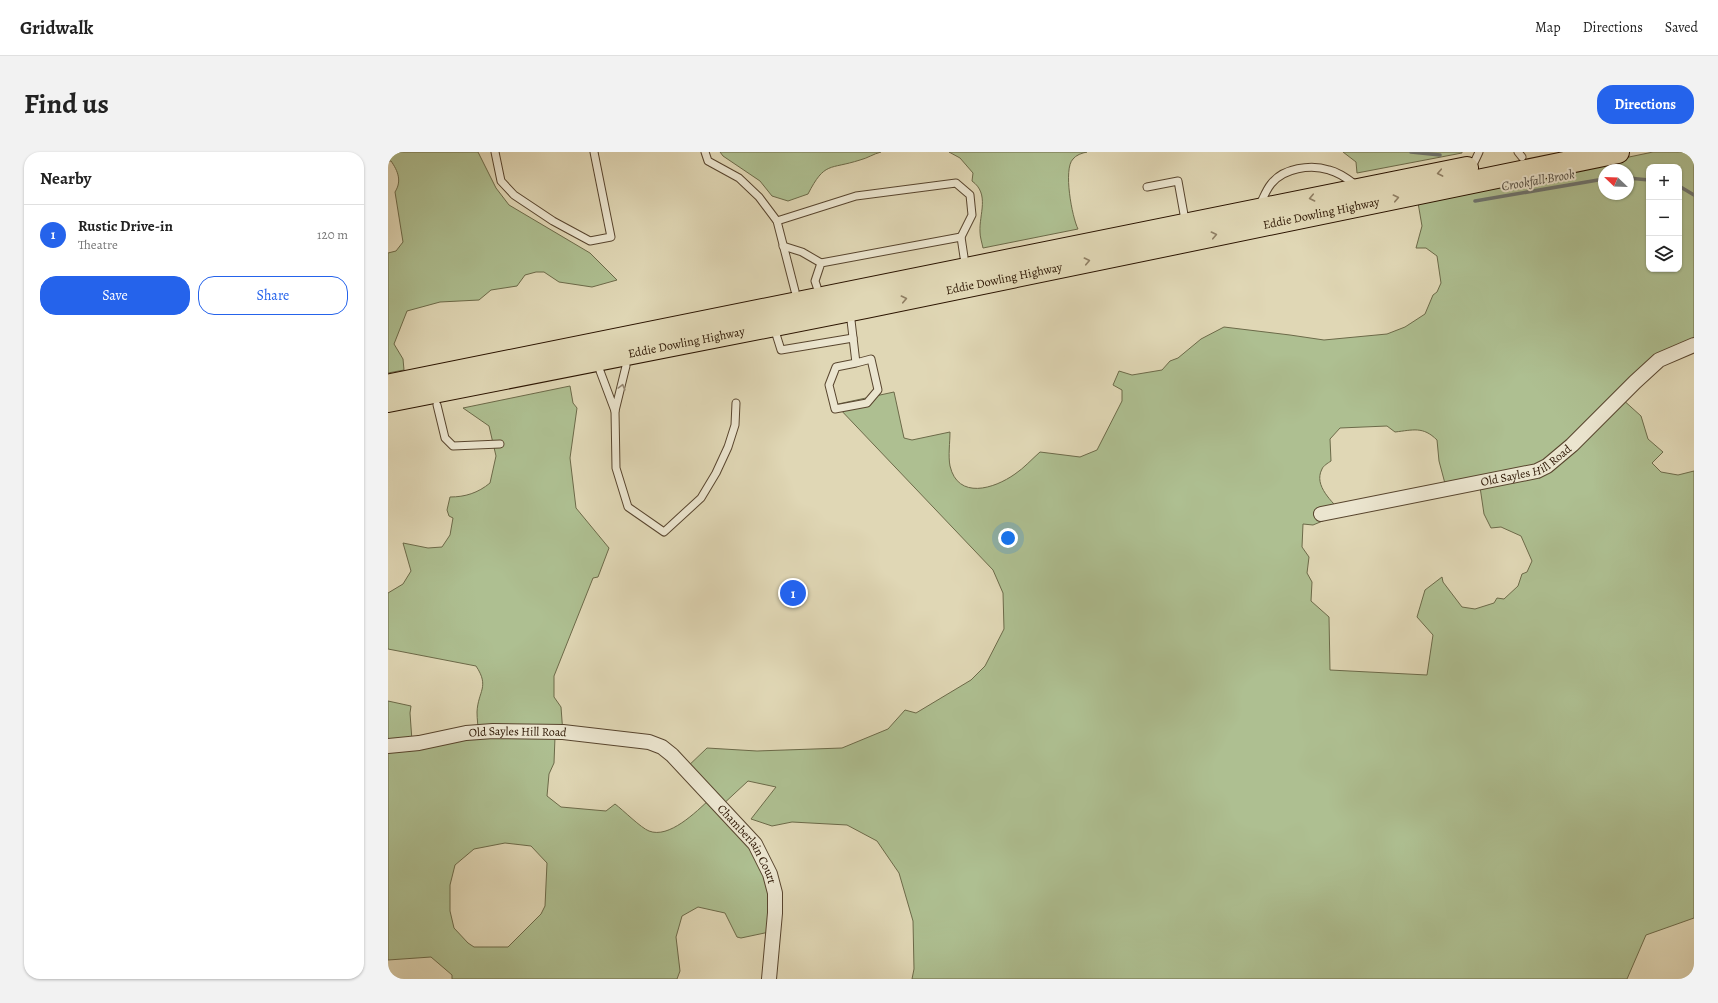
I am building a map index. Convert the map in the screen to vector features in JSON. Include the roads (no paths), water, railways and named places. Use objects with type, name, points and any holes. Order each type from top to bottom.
[{"type":"highway","name":"Eddie Dowling Highway","points":[[388,386],[1258,210],[1358,189],[1475,160],[1547,152]]},
{"type":"highway","name":"Eddie Dowling Highway","points":[[388,401],[858,309],[1618,152]]},
{"type":"highway","points":[[388,374],[816,287],[963,247],[1070,234],[1143,222],[1221,217]]},
{"type":"highway","points":[[388,414],[776,334],[858,309]]},
{"type":"street","name":"Old Sayles Hill Road","points":[[1321,514],[1537,471],[1548,466],[1567,450],[1659,360],[1694,345]]},
{"type":"street","name":"Old Sayles Hill Road","points":[[388,746],[419,743],[466,733],[493,731],[563,732],[649,742]]},
{"type":"street","name":"Chamberlain Court","points":[[649,742],[662,747],[672,756],[755,844],[763,858],[770,874],[775,893],[775,913],[769,979]]},
{"type":"lane","points":[[495,152],[501,180],[514,195],[553,221],[590,240],[611,237],[594,152]]},
{"type":"lane","points":[[705,152],[708,161],[740,178],[759,197],[777,221],[795,291]]},
{"type":"lane","points":[[1258,210],[1271,184],[1288,171],[1313,168],[1331,170],[1348,179],[1358,189]]},
{"type":"lane","points":[[1147,187],[1178,181],[1185,220]]},
{"type":"lane","points":[[777,221],[856,196],[956,183],[970,195],[972,215],[963,247],[821,263],[802,252],[783,246]]},
{"type":"lane","points":[[816,287],[815,281],[821,263]]},
{"type":"lane","points":[[856,363],[853,338],[858,309]]},
{"type":"lane","points":[[776,334],[781,350],[853,338]]},
{"type":"lane","points":[[871,359],[878,390],[867,403],[835,409],[829,385],[836,368],[856,363],[871,359]]},
{"type":"lane","points":[[626,366],[615,411],[616,468],[628,507],[664,532],[701,498],[716,473],[728,447],[735,425],[736,404]]},
{"type":"lane","points":[[600,371],[615,411]]},
{"type":"lane","points":[[437,405],[445,438],[454,446],[500,444]]},
{"type":"waterway","name":"Crookfall Brook","points":[[1411,152],[1440,155]]},
{"type":"waterway","name":"Crookfall Brook","points":[[1634,179],[1646,180]]},
{"type":"waterway","name":"Crookfall Brook","points":[[1475,201],[1598,180]]},
{"type":"waterway","name":"Crookfall Brook","points":[[1682,188],[1694,195]]},
{"type":"place","name":"Rustic Drive-in","points":[[793,593]]}]
